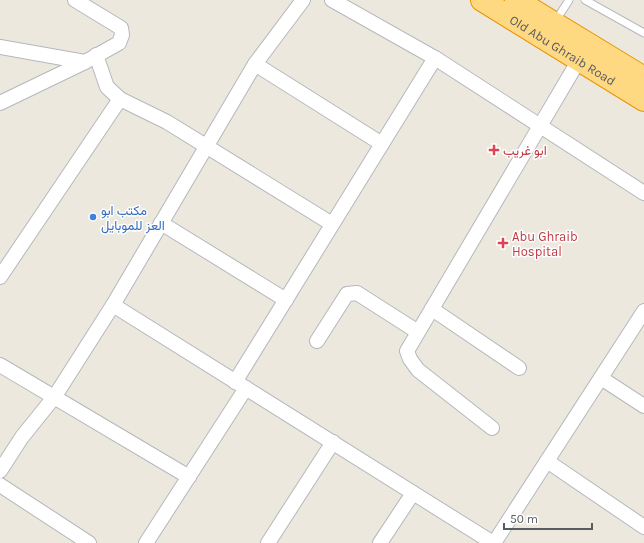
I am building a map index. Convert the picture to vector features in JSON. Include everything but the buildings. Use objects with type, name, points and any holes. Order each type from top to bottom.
[{"type":"highway","name":"Old Abu Ghraib Road","points":[[482,0],[644,100]]},
{"type":"highway","name":"Old Abu Ghraib Road","points":[[516,0],[644,78]]},
{"type":"street","points":[[0,102],[90,59],[119,43],[122,35],[120,28],[75,0]]},
{"type":"street","points":[[1,468],[22,437],[55,396],[113,305],[255,64],[303,0]]},
{"type":"street","points":[[332,0],[435,58],[539,127],[644,193]]},
{"type":"street","points":[[0,47],[90,59]]},
{"type":"street","points":[[146,543],[188,477],[241,385],[286,300],[435,58]]},
{"type":"street","points":[[90,59],[107,87],[120,99],[168,122],[332,224]]},
{"type":"street","points":[[492,428],[418,370],[410,359],[407,351],[578,60]]},
{"type":"street","points":[[255,64],[382,144]]},
{"type":"street","points":[[0,277],[120,99]]},
{"type":"street","points":[[161,223],[286,300]]},
{"type":"street","points":[[317,341],[347,294],[352,293],[357,293],[418,332]]},
{"type":"street","points":[[113,305],[494,543],[644,311]]},
{"type":"street","points":[[432,309],[519,368]]},
{"type":"street","points":[[0,365],[55,396],[188,477]]},
{"type":"street","points":[[601,378],[644,406]]},
{"type":"street","points":[[268,543],[333,442]]},
{"type":"street","points":[[547,461],[644,527]]},
{"type":"street","points":[[0,485],[89,543]]},
{"type":"street","points":[[380,543],[413,493]]},
{"type":"lane","points":[[554,23],[569,0]]},
{"type":"lane","points":[[585,0],[644,33]]},
{"type":"place","name":"ابو غريب","points":[[494,150]]},
{"type":"place","name":"مكتب ابو العز للموبايل","points":[[93,217]]},
{"type":"place","name":"Abu Ghraib Hospital","points":[[503,243]]}]
